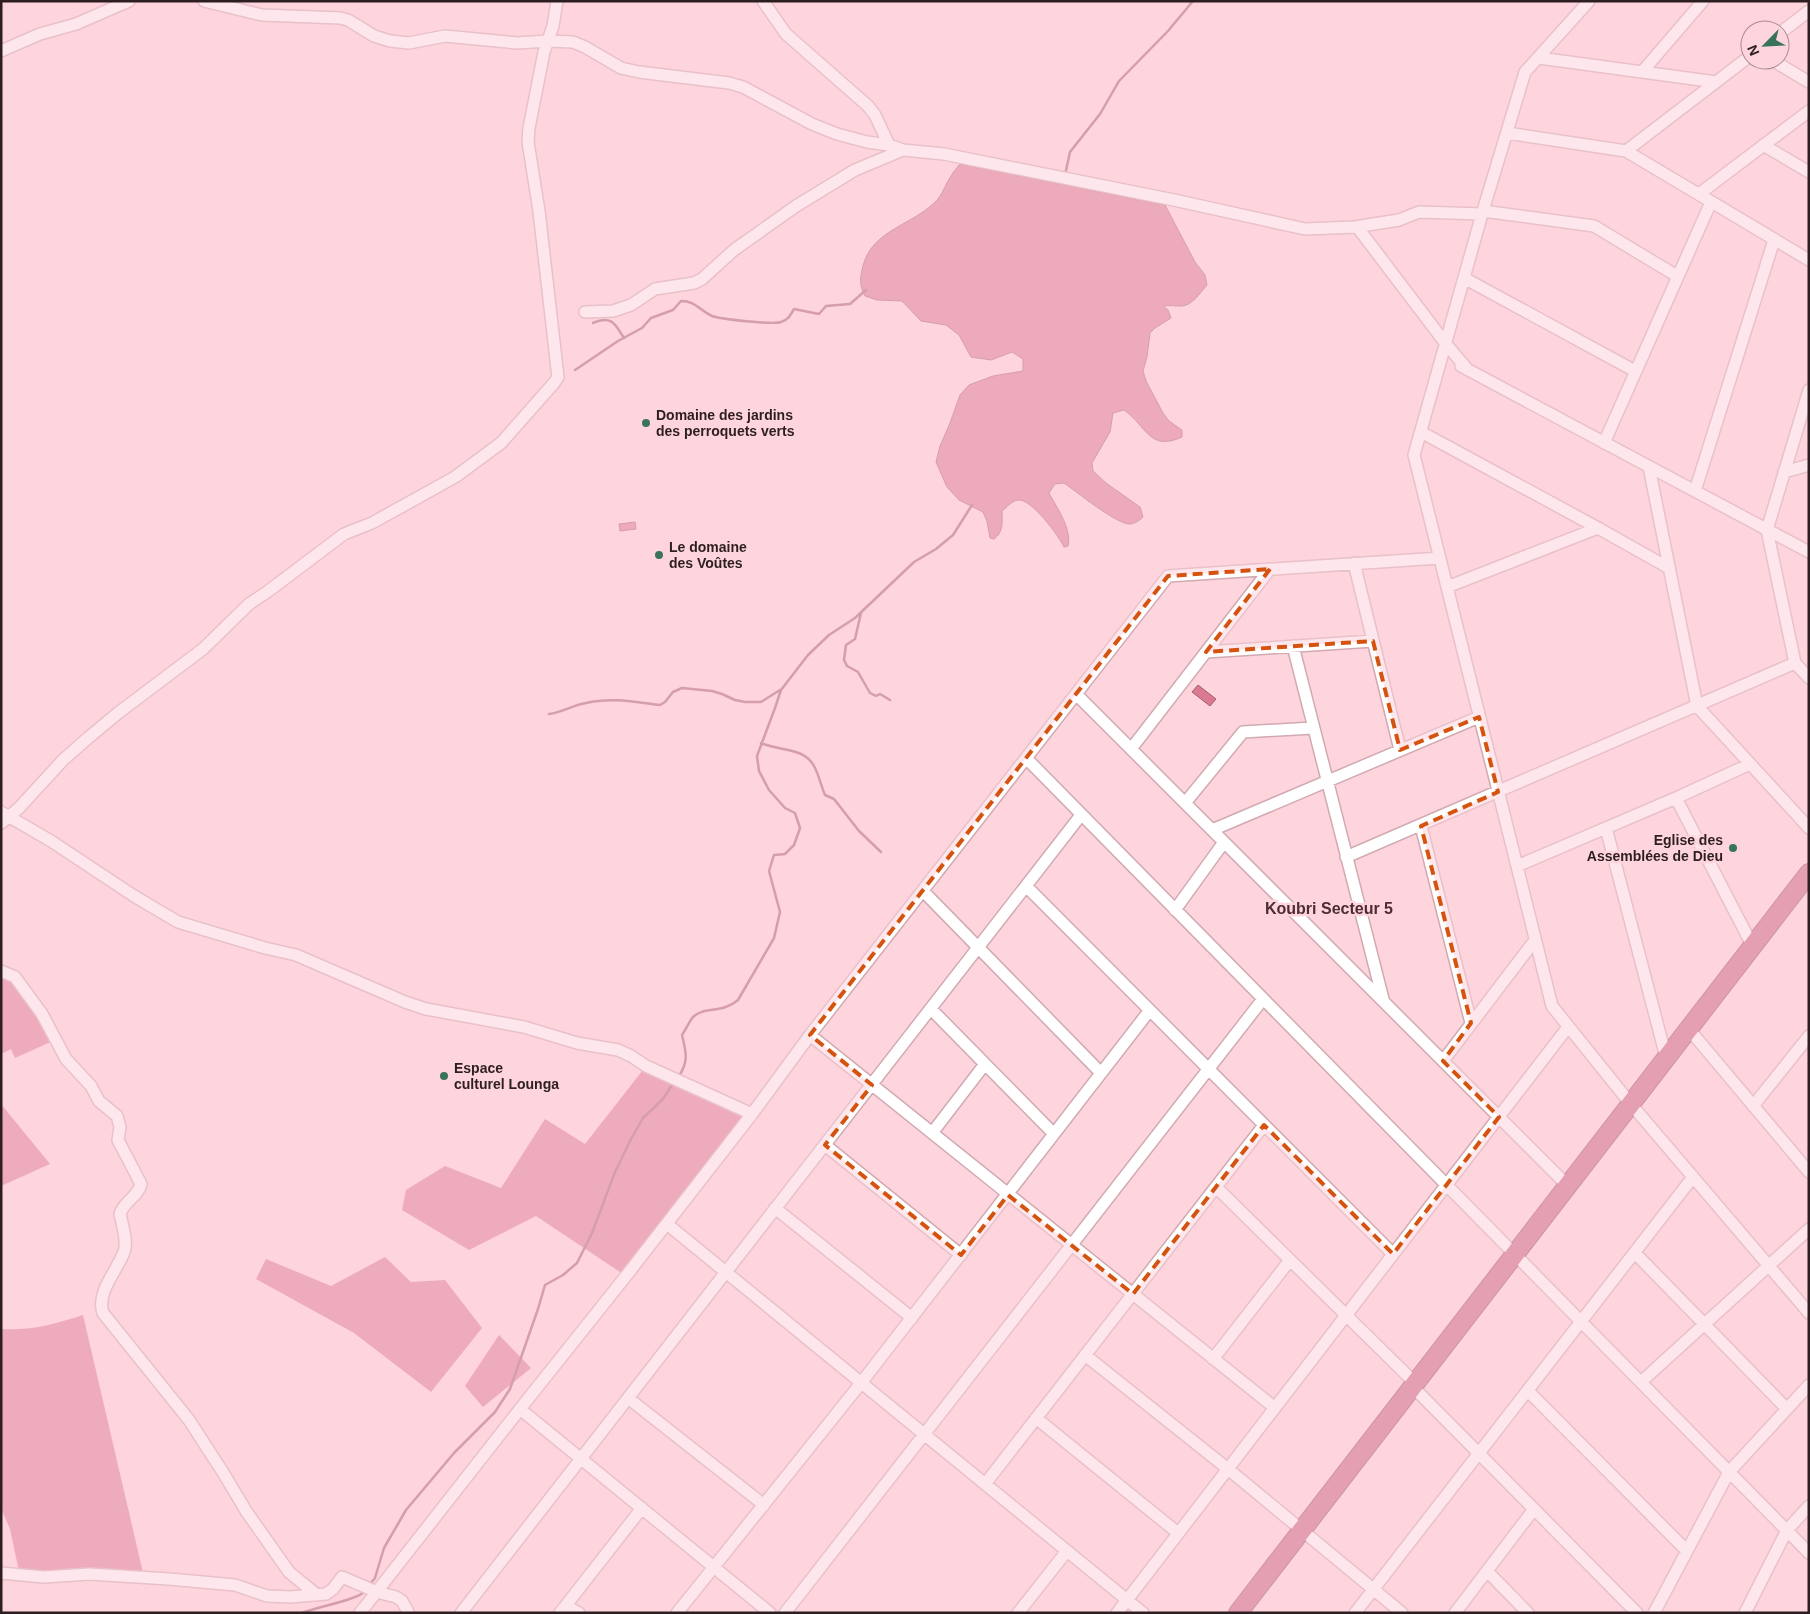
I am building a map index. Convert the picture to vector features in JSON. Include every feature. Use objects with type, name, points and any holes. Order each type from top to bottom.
[{"type":"highway","points":[[1238,1613],[1809,873]]},
{"type":"street","points":[[1,51],[40,34],[82,22],[129,1]]},
{"type":"street","points":[[204,1],[262,15],[340,18],[348,20],[374,36],[409,43],[445,36],[517,43],[573,42],[621,68],[638,72],[729,83],[743,87],[812,124],[837,134],[867,142],[889,145],[903,150],[944,154],[1174,200],[1305,229],[1354,227],[1399,220],[1419,212],[1483,213],[1594,226],[1678,276]]},
{"type":"street","points":[[557,1],[553,26],[544,52],[528,142],[540,211],[553,327],[558,377],[554,383],[501,443],[455,477],[372,523],[344,534],[249,604],[203,649],[88,738],[4,817],[178,922],[264,948],[296,955],[404,1002],[426,1009],[524,1027],[577,1043],[618,1050],[646,1066],[752,1114]]},
{"type":"street","points":[[763,1],[786,34],[868,106],[875,115],[889,145]]},
{"type":"street","points":[[1589,1],[1525,72],[1414,455],[1552,1006],[1630,1103],[1809,1313]]},
{"type":"street","points":[[1642,72],[1703,1]]},
{"type":"street","points":[[1790,25],[1809,11]]},
{"type":"street","points":[[1539,58],[1716,82]]},
{"type":"street","points":[[1626,151],[1740,64]]},
{"type":"street","points":[[1789,70],[1809,82]]},
{"type":"street","points":[[1699,194],[1809,111]]},
{"type":"street","points":[[1507,133],[1626,151],[1809,260]]},
{"type":"street","points":[[1763,145],[1809,172]]},
{"type":"street","points":[[585,312],[613,311],[631,305],[654,289],[694,283],[702,279],[734,250],[796,206],[856,170],[903,150]]},
{"type":"street","points":[[1604,443],[1710,202]]},
{"type":"street","points":[[1354,227],[1358,228],[1374,248],[1446,344],[1468,370]]},
{"type":"street","points":[[1695,491],[1774,240]]},
{"type":"street","points":[[1464,278],[1636,371]]},
{"type":"street","points":[[1442,356],[1809,552]]},
{"type":"street","points":[[1809,390],[1767,530],[1795,663],[1809,678]]},
{"type":"street","points":[[1420,432],[1669,568]]},
{"type":"street","points":[[1784,472],[1809,464]]},
{"type":"street","points":[[1649,467],[1698,706],[1809,828]]},
{"type":"street","points":[[1447,587],[1598,528]]},
{"type":"street","points":[[360,1613],[752,1114],[810,1035],[1168,576],[1440,558]]},
{"type":"street","points":[[1354,563],[1400,750]]},
{"type":"street","points":[[1131,749],[1270,569]]},
{"type":"street","points":[[1206,652],[1373,641]]},
{"type":"street","points":[[1293,646],[1383,1001]]},
{"type":"street","points":[[1346,857],[1795,663]]},
{"type":"street","points":[[1076,694],[1567,1185]]},
{"type":"street","points":[[1212,830],[1479,717]]},
{"type":"street","points":[[1184,803],[1243,732],[1313,728]]},
{"type":"street","points":[[1026,758],[1809,1553]]},
{"type":"street","points":[[1517,866],[1750,764]]},
{"type":"street","points":[[1676,798],[1752,945]]},
{"type":"street","points":[[461,1613],[1082,815]]},
{"type":"street","points":[[1420,826],[1471,1023]]},
{"type":"street","points":[[1606,828],[1666,1057]]},
{"type":"street","points":[[1175,910],[1224,842]]},
{"type":"street","points":[[1026,886],[1393,1254]]},
{"type":"street","points":[[923,890],[1101,1073]]},
{"type":"street","points":[[1442,1060],[1535,940]]},
{"type":"street","points":[[1,971],[15,977],[42,1014],[66,1059],[91,1086],[99,1101],[117,1116],[120,1127],[118,1140],[141,1184],[140,1191],[122,1208],[120,1214],[125,1251],[103,1294],[100,1306],[102,1313],[189,1420],[246,1511],[289,1572],[317,1596]]},
{"type":"street","points":[[786,1613],[1262,999]]},
{"type":"street","points":[[931,1009],[1054,1134]]},
{"type":"street","points":[[677,1613],[912,1318],[1150,1010]]},
{"type":"street","points":[[1116,1613],[1568,1027]]},
{"type":"street","points":[[1688,1028],[1809,1172]]},
{"type":"street","points":[[810,1035],[1274,1408]]},
{"type":"street","points":[[1753,1106],[1808,1039]]},
{"type":"street","points":[[932,1133],[985,1064]]},
{"type":"street","points":[[985,1484],[1264,1125]]},
{"type":"street","points":[[825,1145],[961,1255]]},
{"type":"street","points":[[1355,1613],[1693,1177]]},
{"type":"street","points":[[1216,1187],[1346,1315],[1637,1613]]},
{"type":"street","points":[[776,1208],[912,1318]]},
{"type":"street","points":[[666,1224],[1143,1613]]},
{"type":"street","points":[[1641,1382],[1809,1229]]},
{"type":"street","points":[[1634,1253],[1787,1409]]},
{"type":"street","points":[[1213,1358],[1290,1260]]},
{"type":"street","points":[[1086,1355],[1228,1469],[1402,1613]]},
{"type":"street","points":[[1654,1613],[1729,1472],[1809,1385]]},
{"type":"street","points":[[1528,1391],[1687,1551]]},
{"type":"street","points":[[628,1398],[764,1504]]},
{"type":"street","points":[[520,1408],[770,1613]]},
{"type":"street","points":[[1036,1418],[1178,1533]]},
{"type":"street","points":[[1745,1613],[1787,1530],[1809,1506]]},
{"type":"street","points":[[579,1613],[563,1609],[642,1508]]},
{"type":"street","points":[[1455,1613],[1534,1509]]},
{"type":"street","points":[[1018,1613],[1067,1551]]},
{"type":"street","points":[[1487,1571],[1528,1613]]},
{"type":"street","points":[[1,1573],[36,1577],[89,1574],[169,1579],[235,1585],[267,1596],[290,1597],[326,1594],[333,1589],[342,1577],[376,1593],[408,1612]]},
{"type":"highlighted area","points":[[1270,569],[1206,652],[1373,641],[1400,750],[1479,717],[1498,792],[1421,826],[1471,1023],[1443,1061],[1499,1117],[1393,1254],[1264,1125],[1133,1294],[1008,1195],[961,1255],[825,1145],[872,1085],[810,1035],[1168,576]]},
{"type":"shaded area","points":[[960,164],[1165,205],[1195,262],[1205,275],[1207,285],[1189,304],[1163,306],[1168,310],[1171,318],[1150,333],[1143,371],[1146,381],[1163,413],[1169,421],[1182,430],[1182,437],[1171,441],[1155,439],[1124,410],[1113,413],[1110,432],[1092,463],[1093,471],[1106,483],[1140,507],[1143,517],[1136,522],[1129,524],[1123,522],[1106,513],[1064,483],[1055,484],[1049,493],[1066,526],[1069,539],[1068,546],[1064,547],[1051,527],[1037,511],[1024,501],[1018,500],[1002,511],[1001,530],[994,539],[990,538],[987,521],[983,512],[959,500],[947,487],[936,462],[940,446],[960,395],[969,385],[993,376],[1023,371],[1023,359],[1012,352],[991,360],[971,357],[959,335],[946,325],[921,321],[902,301],[877,300],[865,296],[861,285],[861,278],[863,266],[875,244],[895,228],[929,208],[938,199]]},
{"type":"shaded area","points":[[635,522],[636,529],[620,531],[619,524]]},
{"type":"shaded area","points":[[1198,685],[1216,699],[1210,706],[1192,692]]},
{"type":"shaded area","points":[[1,971],[15,977],[55,1040],[15,1058],[11,1049],[1,1054]]},
{"type":"shaded area","points":[[646,1066],[752,1114],[626,1276],[536,1216],[469,1250],[402,1210],[406,1190],[445,1166],[501,1188],[545,1119],[585,1144]]},
{"type":"shaded area","points":[[1,1104],[50,1164],[1,1186]]},
{"type":"shaded area","points":[[385,1257],[411,1282],[445,1280],[482,1328],[431,1392],[354,1333],[256,1279],[266,1259],[331,1286]]},
{"type":"shaded area","points":[[83,1315],[144,1577],[20,1576],[10,1529],[1,1508],[1,1329],[23,1329],[43,1326]]},
{"type":"shaded area","points":[[499,1335],[531,1368],[483,1407],[465,1386]]},
{"type":"waterway","points":[[1065,175],[1070,152],[1100,114],[1119,81],[1168,31],[1193,1]]},
{"type":"waterway","points":[[575,370],[618,341],[642,328],[651,318],[673,310],[681,301],[690,302],[712,316],[776,323],[787,319],[794,309],[819,314],[826,306],[850,304],[866,290]]},
{"type":"waterway","points":[[593,323],[605,320],[612,322],[624,338]]},
{"type":"waterway","points":[[679,1076],[686,1056],[682,1035],[693,1017],[702,1012],[726,1007],[738,1000],[774,938],[780,912],[769,871],[774,855],[785,854],[794,845],[800,828],[795,813],[785,808],[769,790],[759,771],[757,756],[781,690],[808,655],[829,635],[855,618],[914,562],[936,549],[953,535],[972,505]]},
{"type":"waterway","points":[[861,613],[855,639],[846,645],[844,660],[847,666],[858,672],[870,693],[876,696],[880,694],[890,700]]},
{"type":"waterway","points":[[549,714],[581,704],[605,700],[660,705],[673,692],[682,688],[712,691],[745,702],[761,702],[780,690]]},
{"type":"waterway","points":[[761,743],[797,752],[810,760],[816,769],[825,795],[834,799],[859,831],[881,852]]},
{"type":"waterway","points":[[370,1584],[375,1578],[384,1548],[406,1510],[454,1453],[495,1412],[510,1389],[545,1285],[563,1275],[577,1263],[592,1233],[615,1172],[631,1139],[643,1118],[663,1099],[674,1082]]},
{"type":"waterway","points":[[302,1613],[346,1600],[365,1591]]},
{"type":"place","name":"Domaine des jardins des perroquets verts","points":[[646,423]]},
{"type":"place","name":"Le domaine des Voûtes","points":[[659,555]]},
{"type":"place","name":"Eglise des Assemblées de Dieu","points":[[1733,848]]},
{"type":"place","name":"Espace culturel Lounga","points":[[444,1076]]},
{"type":"district","name":"Koubri Secteur 5","points":[[1329,908]]}]
